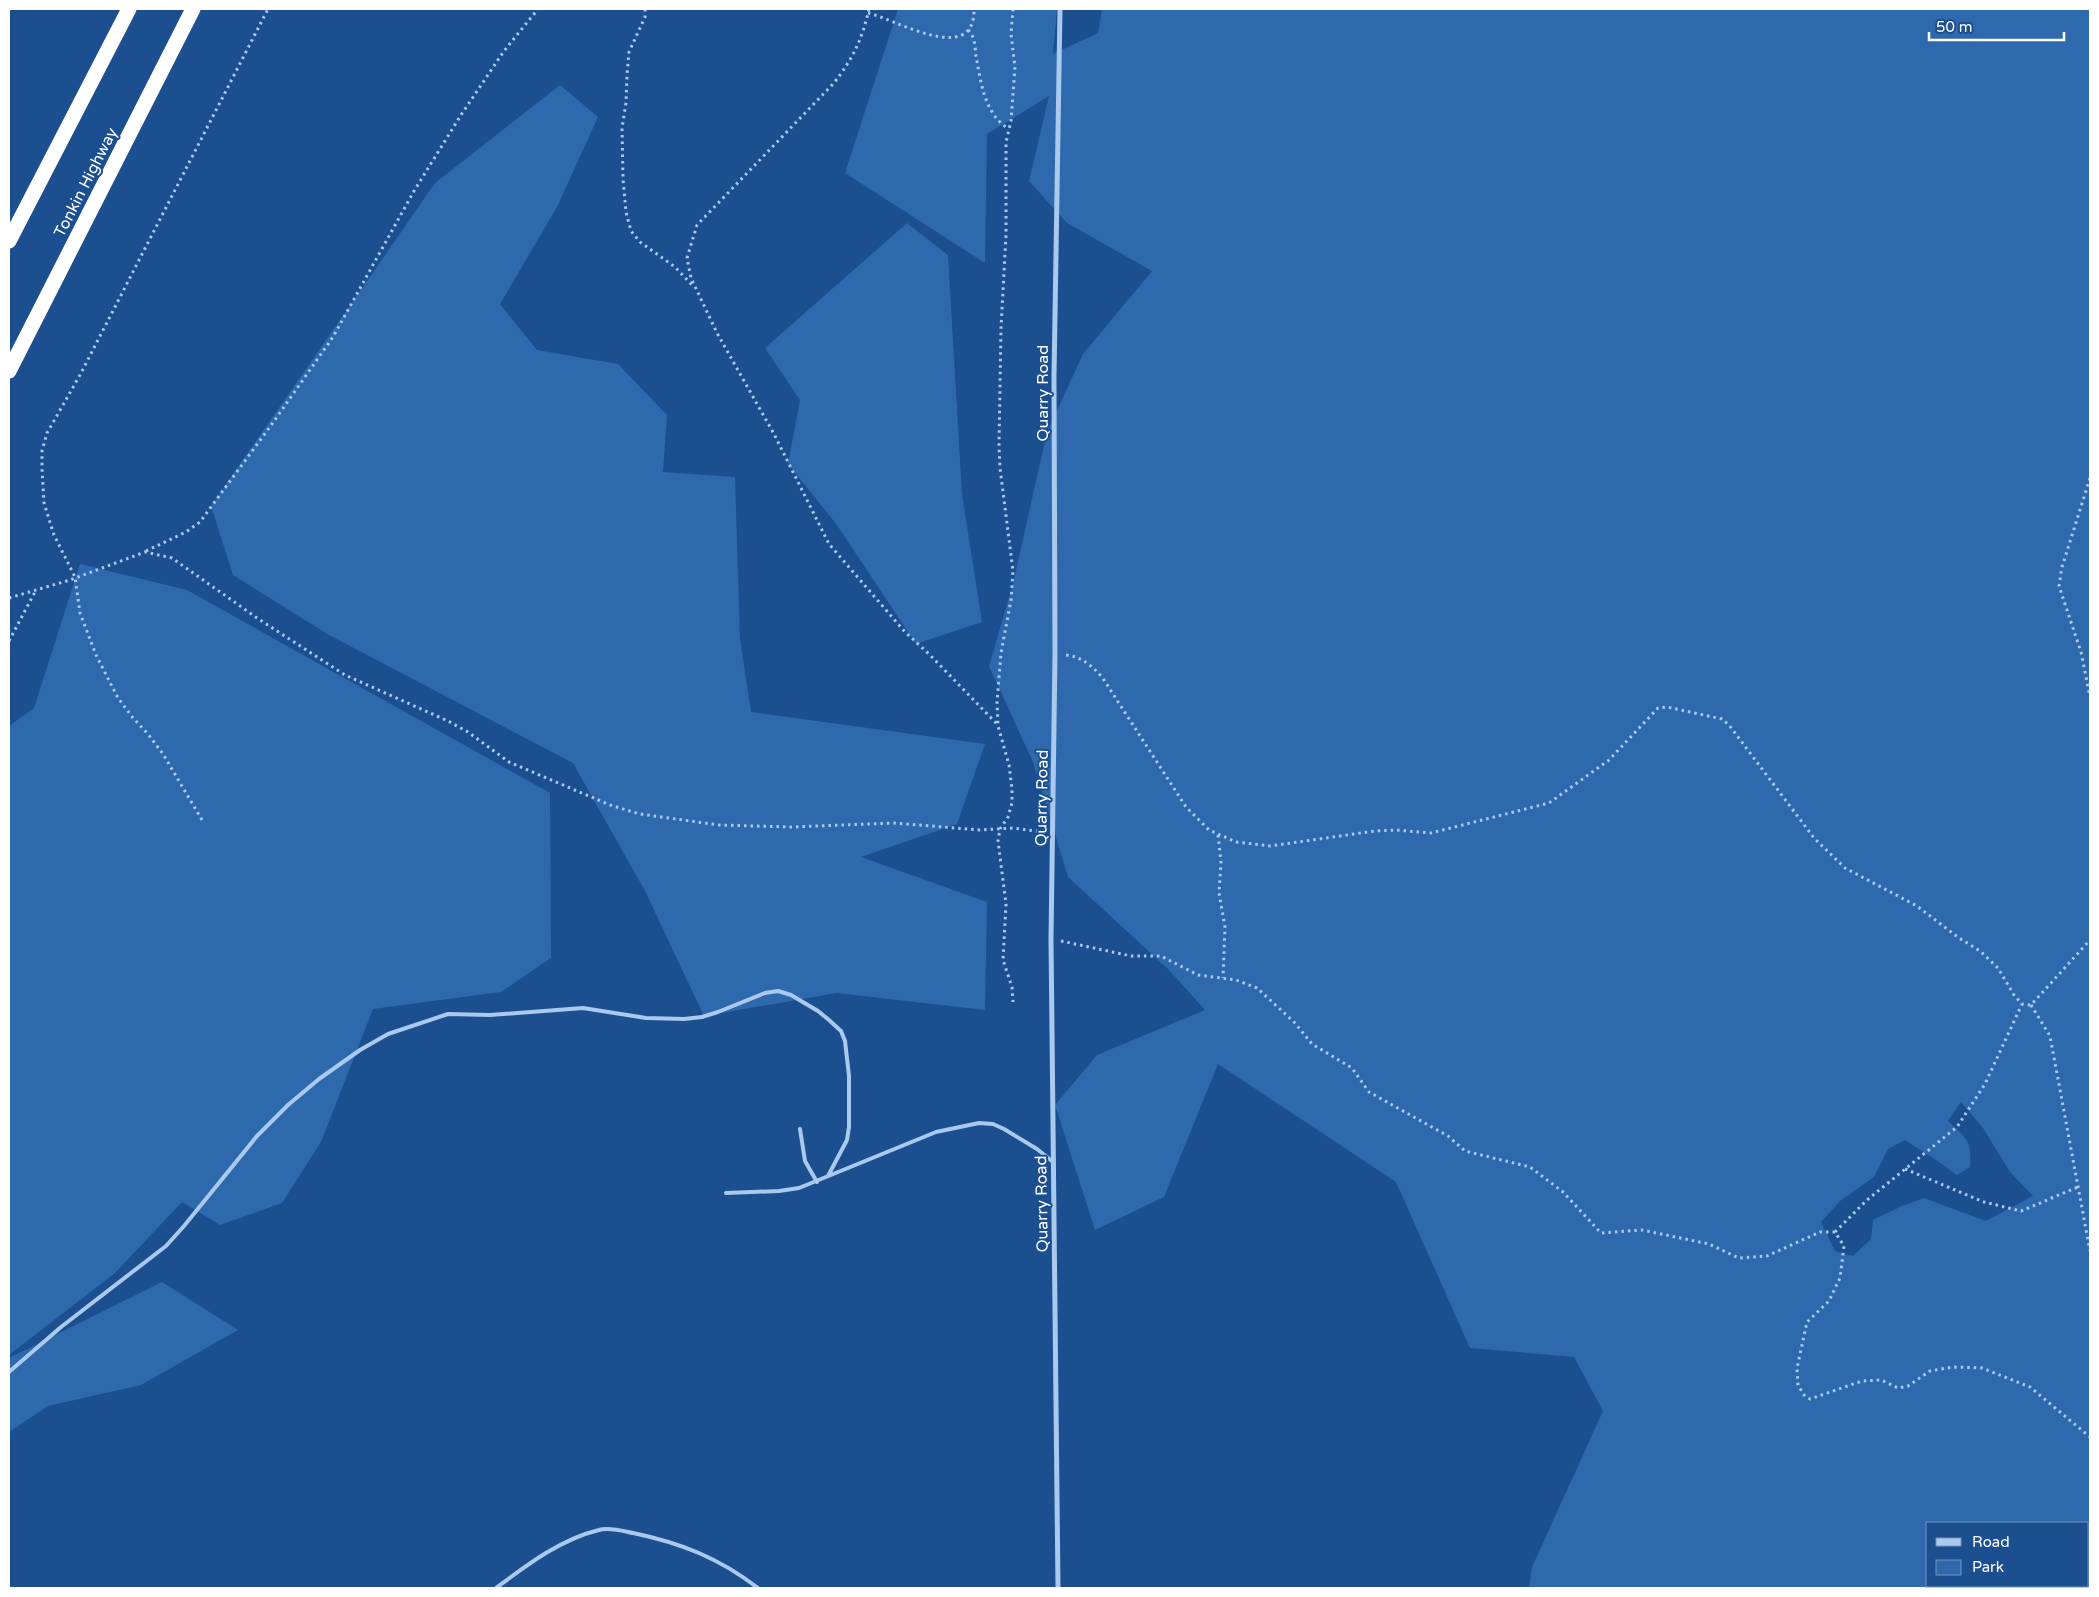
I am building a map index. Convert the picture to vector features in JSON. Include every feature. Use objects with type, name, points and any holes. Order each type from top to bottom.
[{"type":"highway","points":[[9,241],[129,9]]},
{"type":"highway","name":"Tonkin Highway","points":[[9,371],[193,9]]},
{"type":"street","name":"Quarry Road","points":[[1058,1588],[1051,939],[1054,834],[1055,654],[1054,377],[1060,9]]},
{"type":"lane","points":[[9,1372],[61,1327],[166,1246],[257,1136],[318,1079],[360,1050],[388,1034],[448,1014],[490,1015],[583,1008],[646,1018],[684,1019],[702,1017],[718,1012],[765,992],[778,991],[791,995],[830,1020],[842,1031],[845,1041],[850,1084],[849,1127],[847,1140],[828,1176]]},
{"type":"lane","points":[[726,1194],[799,1188],[936,1132],[979,1123],[993,1124],[1004,1129],[1037,1149],[1053,1162]]},
{"type":"lane","points":[[800,1129],[805,1161],[817,1182]]},
{"type":"lane","points":[[496,1588],[557,1547],[601,1529],[619,1530],[681,1544],[737,1573],[758,1588]]},
{"type":"path","points":[[202,820],[163,754],[133,718],[106,675],[90,642],[80,613],[75,578],[54,535],[44,503],[42,460],[47,434],[80,375],[268,9]]},
{"type":"path","points":[[9,598],[75,578],[145,552],[182,534],[200,522],[333,337],[414,191],[460,115],[504,51],[538,9]]},
{"type":"path","points":[[645,9],[645,17],[629,52],[626,103],[622,128],[626,212],[631,230],[640,242],[675,266],[696,290]]},
{"type":"path","points":[[869,9],[860,41],[852,59],[834,83],[696,225],[687,258],[691,278],[717,333],[774,434],[829,544],[905,632],[998,724]]},
{"type":"path","points":[[868,13],[879,15],[928,35],[946,38],[956,36],[968,30],[972,23],[974,9]]},
{"type":"path","points":[[1013,9],[1011,34],[1015,67],[1006,142],[1006,235],[1001,328],[999,445],[1000,468],[1013,572],[1007,628],[998,681],[998,724],[1002,747],[1009,765],[1012,789],[1012,803],[1008,817],[1000,828],[998,848],[1006,904],[1003,960],[1012,987],[1013,1002]]},
{"type":"path","points":[[968,30],[974,43],[980,82],[986,102],[996,118],[1009,129]]},
{"type":"path","points":[[2090,478],[2062,567],[2059,586],[2082,652],[2090,697]]},
{"type":"path","points":[[145,552],[172,558],[250,613],[345,674],[448,721],[468,732],[509,762],[610,805],[640,814],[719,825],[790,826],[894,823],[980,830],[1013,828],[1054,834]]},
{"type":"path","points":[[9,641],[36,590]]},
{"type":"path","points":[[1055,654],[1076,656],[1097,671],[1186,807],[1209,830],[1236,842],[1270,846],[1375,831],[1396,830],[1431,833],[1549,803],[1610,760],[1658,708],[1667,707],[1722,719],[1729,725],[1814,838],[1845,868],[1917,906],[1959,938],[1980,951],[1998,968],[2014,995],[2022,1004],[2032,1004],[2090,940]]},
{"type":"path","points":[[1218,834],[1221,862],[1220,893],[1225,927],[1223,978]]},
{"type":"path","points":[[1051,939],[1130,956],[1161,956],[1198,975],[1236,980],[1257,988],[1294,1022],[1312,1044],[1352,1068],[1369,1092],[1448,1136],[1465,1151],[1530,1167],[1563,1192],[1601,1232],[1642,1230],[1708,1244],[1739,1258],[1767,1256],[1820,1232],[1835,1232],[1866,1200],[1956,1127],[1985,1084],[2022,1004]]},
{"type":"path","points":[[2032,1004],[2050,1036],[2090,1251]]},
{"type":"path","points":[[1905,1169],[1984,1202],[2021,1211],[2078,1187]]},
{"type":"path","points":[[1835,1232],[1844,1246],[1840,1278],[1828,1301],[1807,1322],[1797,1368],[1798,1385],[1804,1395],[1810,1399],[1862,1381],[1881,1380],[1898,1388],[1908,1386],[1930,1371],[1953,1367],[1982,1368],[2030,1386],[2090,1437]]},
{"type":"green space","points":[[898,9],[1057,9],[1053,54],[1098,33],[1102,9],[2090,9],[2090,1588],[1529,1588],[1532,1567],[1603,1411],[1574,1357],[1470,1348],[1396,1182],[1218,1064],[1164,1197],[1095,1230],[1055,1105],[1097,1055],[1205,1010],[1169,970],[1068,877],[1033,762],[989,666],[1013,584],[1047,432],[1083,354],[1152,271],[1067,223],[1029,181],[1049,96],[987,134],[985,263],[845,173]],"holes":[[[1961,1102],[1983,1128],[2010,1172],[2033,1196],[1986,1221],[1924,1198],[1873,1220],[1871,1239],[1853,1256],[1835,1251],[1821,1222],[1840,1201],[1874,1177],[1888,1149],[1905,1140],[1957,1175],[1970,1167],[1969,1145],[1964,1136],[1948,1121]]]},
{"type":"green space","points":[[560,85],[598,117],[557,207],[500,304],[537,350],[618,364],[667,415],[663,472],[735,477],[740,639],[751,712],[985,744],[957,824],[861,857],[987,902],[985,1010],[837,993],[704,1016],[645,891],[573,763],[329,635],[233,575],[211,506],[435,183]]},
{"type":"green space","points":[[907,223],[948,255],[962,494],[982,622],[916,644],[837,525],[788,464],[800,400],[765,348]]},
{"type":"green space","points":[[80,564],[187,590],[550,793],[551,958],[501,992],[373,1009],[321,1142],[282,1203],[220,1225],[182,1202],[115,1273],[9,1355],[9,726],[34,708]]},
{"type":"green space","points":[[162,1282],[238,1330],[141,1385],[48,1406],[9,1432],[9,1358]]}]
